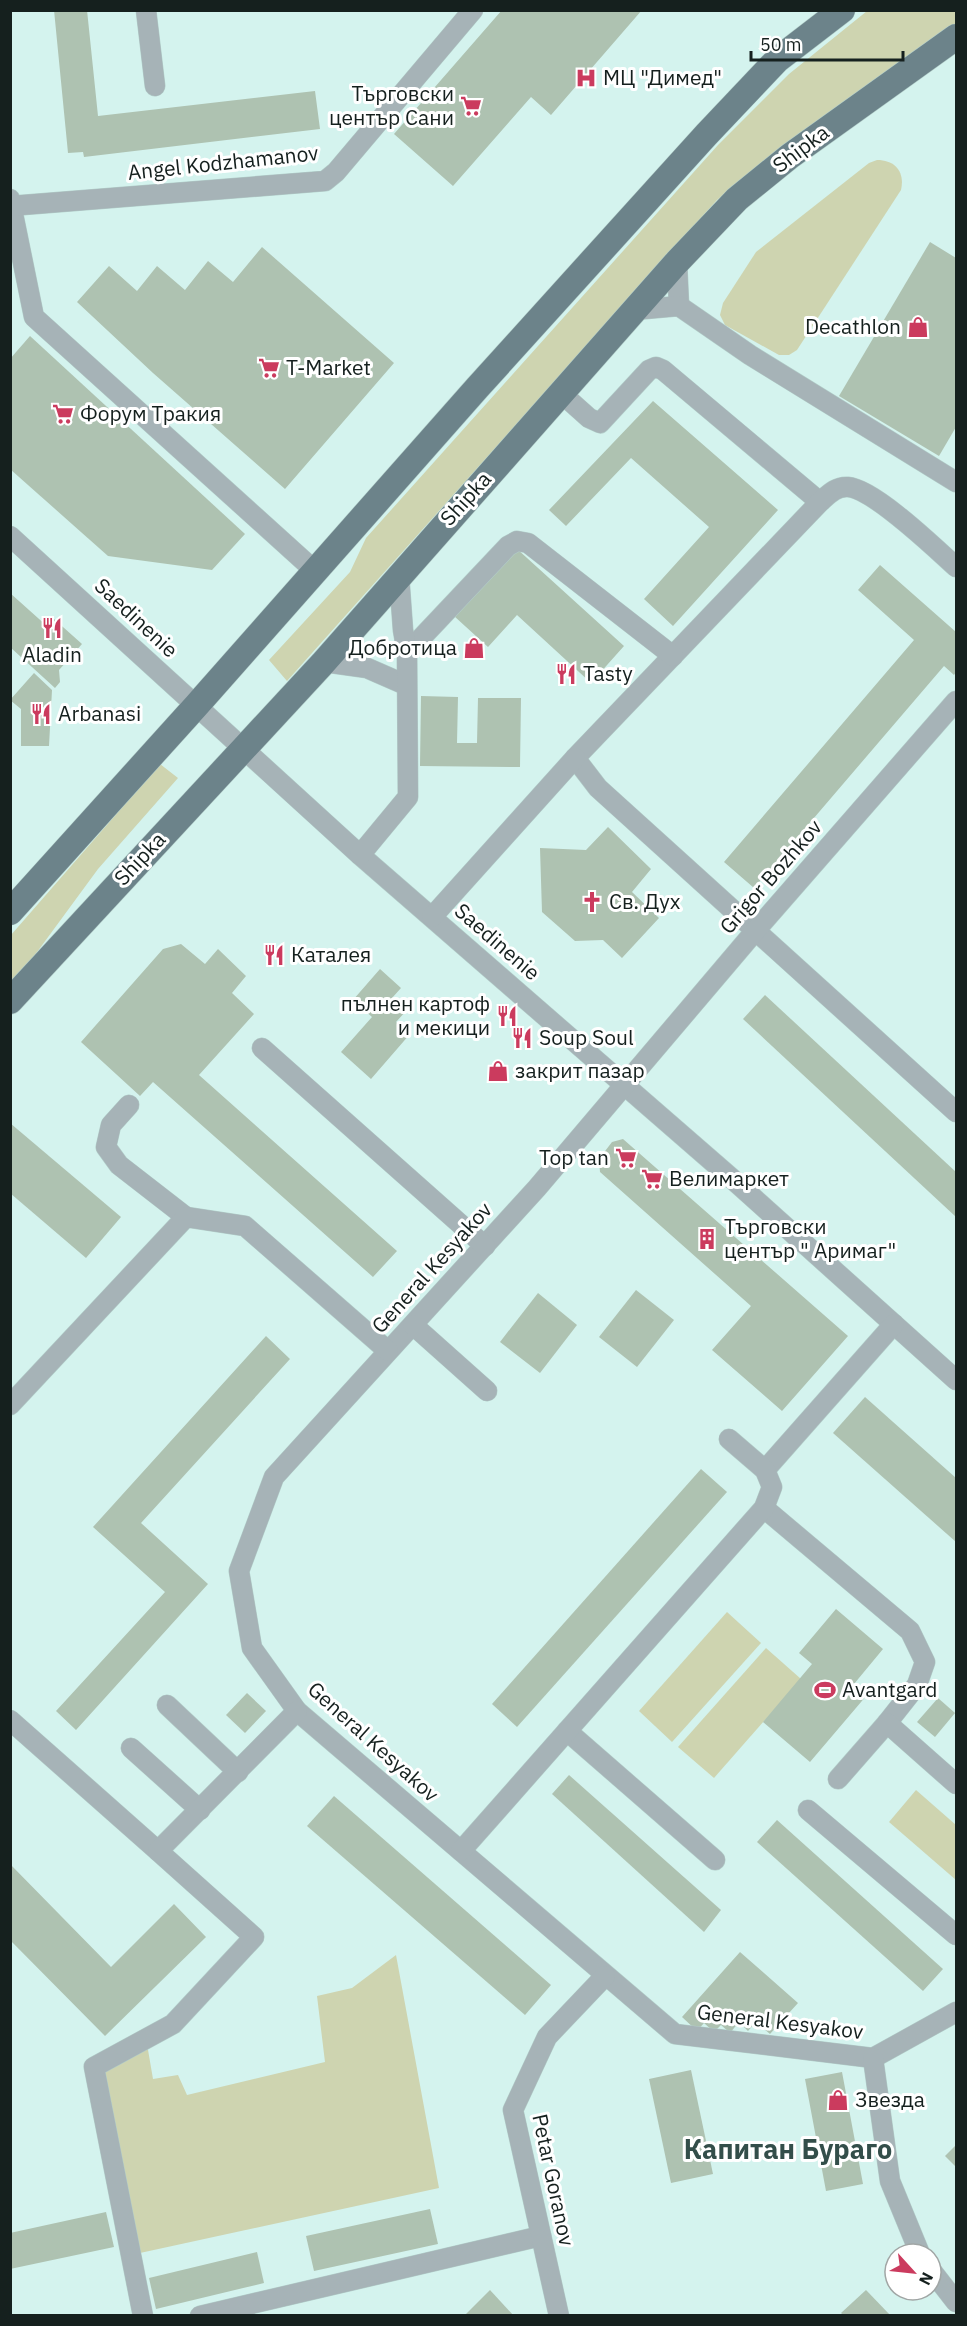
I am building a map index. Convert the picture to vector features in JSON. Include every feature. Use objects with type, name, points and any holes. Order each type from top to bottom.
[{"type":"main road","points":[[10,912],[714,126],[777,60],[842,10]]},
{"type":"main road","name":"Shipka","points":[[10,1000],[324,662],[634,309],[737,199],[790,156],[957,37]]},
{"type":"main road","points":[[921,64],[957,53]]},
{"type":"street","points":[[146,10],[155,86]]},
{"type":"street","name":"Angel Kodzhamanov","points":[[11,203],[325,181],[336,172],[473,10]]},
{"type":"street","points":[[11,203],[34,317],[315,572]]},
{"type":"street","points":[[677,262],[679,306]]},
{"type":"street","points":[[634,309],[679,306],[750,355],[957,482]]},
{"type":"street","points":[[561,393],[589,418],[600,423],[649,370],[656,367],[663,370],[820,502]]},
{"type":"street","points":[[432,917],[576,758],[835,489],[849,487],[883,503],[957,567]]},
{"type":"street","name":"Saedinenie","points":[[10,536],[360,855],[894,1324],[954,1371]]},
{"type":"street","points":[[407,653],[508,546],[518,541],[528,543],[673,656]]},
{"type":"street","points":[[360,855],[408,797],[407,653],[399,575]]},
{"type":"street","points":[[324,662],[367,668],[406,686]]},
{"type":"street","name":"Grigor Bozhkov","points":[[624,1085],[756,930],[957,701]]},
{"type":"street","points":[[576,758],[598,788],[957,1112]]},
{"type":"street","points":[[262,1048],[485,1246]]},
{"type":"street","name":"General Kesyakov","points":[[624,1085],[485,1246],[274,1478],[239,1570],[252,1648],[297,1711],[675,2034],[873,2058],[957,2012]]},
{"type":"street","points":[[129,1105],[111,1125],[106,1147],[119,1165],[186,1217],[245,1226],[388,1351]]},
{"type":"street","points":[[10,1405],[186,1217]]},
{"type":"street","points":[[765,1470],[894,1324]]},
{"type":"street","points":[[413,1325],[487,1391]]},
{"type":"street","points":[[461,1851],[764,1508],[772,1487],[765,1470],[729,1439]]},
{"type":"street","points":[[764,1508],[910,1630],[925,1662],[916,1685],[887,1723],[838,1779]]},
{"type":"street","points":[[167,1704],[237,1772]]},
{"type":"street","points":[[158,1851],[297,1711]]},
{"type":"street","points":[[10,1720],[254,1937],[173,2024],[94,2067],[143,2316]]},
{"type":"street","points":[[887,1723],[957,1784]]},
{"type":"street","points":[[567,1731],[715,1860]]},
{"type":"street","points":[[131,1748],[200,1810]]},
{"type":"street","points":[[808,1810],[957,1935]]},
{"type":"street","name":"Petar Goranov","points":[[559,2316],[513,2110],[547,2037],[605,1976]]},
{"type":"street","points":[[873,2058],[890,2181],[915,2242]]},
{"type":"street","points":[[200,2316],[541,2236]]},
{"type":"street","points":[[943,2285],[957,2302]]},
{"type":"green space","points":[[867,11],[956,11],[956,25],[898,68],[787,142],[717,200],[287,681],[269,660],[350,572],[366,538],[718,145],[789,74]]},
{"type":"green space","points":[[877,160],[889,162],[898,169],[902,178],[901,190],[797,350],[789,355],[779,355],[725,325],[720,315],[723,303],[756,252],[869,163]]},
{"type":"green space","points":[[160,764],[178,778],[98,869],[29,963],[11,983],[11,935]]},
{"type":"green space","points":[[727,1612],[761,1643],[672,1742],[639,1711]]},
{"type":"green space","points":[[766,1648],[801,1679],[714,1778],[678,1747]]},
{"type":"green space","points":[[916,1790],[956,1825],[956,1880],[889,1822]]},
{"type":"green space","points":[[396,1955],[439,2188],[140,2253],[100,2067],[147,2044],[153,2079],[178,2075],[187,2095],[325,2062],[317,1996],[352,1988]]},
{"type":"building","points":[[54,10],[87,10],[98,116],[315,91],[320,129],[84,157],[83,152],[68,153]]},
{"type":"building","name":"Търговски център Сани","points":[[502,10],[642,10],[551,115],[531,97],[453,186],[394,134]]},
{"type":"building","name":"Decathlon","points":[[930,242],[956,258],[956,427],[939,456],[839,396]]},
{"type":"building","name":"T-Market","points":[[262,247],[394,363],[285,489],[153,373],[77,302],[109,266],[137,291],[157,266],[185,290],[208,261],[233,282]]},
{"type":"building","name":"Форум Тракия","points":[[30,336],[245,534],[212,570],[108,556],[10,469],[10,359]]},
{"type":"building","points":[[653,401],[778,510],[673,626],[644,599],[709,527],[631,458],[566,526],[549,510]]},
{"type":"building","points":[[516,548],[624,646],[591,683],[517,615],[488,647],[454,616]]},
{"type":"building","points":[[880,565],[956,632],[956,672],[954,675],[944,666],[754,888],[724,862],[914,640],[858,590]]},
{"type":"building","points":[[10,593],[48,627],[54,619],[82,644],[59,670],[60,682],[55,688],[10,647]]},
{"type":"building","points":[[34,673],[52,690],[49,746],[21,746],[21,709],[10,700]]},
{"type":"building","points":[[421,696],[458,697],[457,743],[477,743],[478,698],[521,698],[520,767],[420,766]]},
{"type":"building","name":"Св. Дух","points":[[608,827],[651,869],[632,892],[659,918],[622,958],[603,940],[575,941],[542,912],[540,848],[586,850]]},
{"type":"building","points":[[181,944],[205,964],[218,949],[246,976],[232,993],[254,1014],[199,1075],[397,1251],[373,1277],[153,1082],[140,1096],[81,1042],[163,949]]},
{"type":"building","points":[[380,969],[401,988],[392,998],[406,1011],[396,1022],[410,1034],[371,1079],[341,1052],[372,1017],[353,1000]]},
{"type":"building","points":[[765,995],[956,1172],[956,1217],[743,1019]]},
{"type":"building","points":[[10,1123],[121,1217],[86,1258],[10,1193]]},
{"type":"building","name":"Търговски център \" Аримаг\"","points":[[623,1139],[848,1336],[782,1411],[712,1350],[751,1306],[600,1172],[599,1159],[612,1142]]},
{"type":"building","points":[[636,1290],[674,1320],[637,1367],[599,1337]]},
{"type":"building","points":[[538,1293],[577,1325],[540,1373],[500,1342]]},
{"type":"building","points":[[266,1336],[290,1359],[141,1523],[208,1584],[76,1730],[56,1711],[165,1592],[93,1527]]},
{"type":"building","points":[[865,1397],[956,1478],[956,1542],[833,1433]]},
{"type":"building","points":[[701,1469],[727,1492],[517,1727],[492,1704]]},
{"type":"building","name":"Avantgard","points":[[836,1609],[883,1649],[854,1684],[867,1695],[810,1762],[763,1722],[812,1664],[799,1653]]},
{"type":"building","points":[[247,1693],[266,1711],[245,1733],[226,1715]]},
{"type":"building","points":[[938,1698],[955,1713],[935,1737],[917,1722]]},
{"type":"building","points":[[569,1775],[721,1910],[704,1932],[552,1794]]},
{"type":"building","points":[[334,1796],[551,1985],[525,2015],[307,1826]]},
{"type":"building","points":[[777,1820],[943,1969],[923,1991],[757,1842]]},
{"type":"building","points":[[10,1864],[111,1967],[174,1904],[206,1937],[105,2036],[10,1940]]},
{"type":"building","points":[[740,1952],[798,2003],[770,2034],[756,2022],[748,2031],[739,2022],[730,2033],[721,2025],[714,2032],[704,2023],[697,2031],[682,2017]]},
{"type":"building","points":[[691,2070],[713,2174],[671,2183],[649,2079]]},
{"type":"building","points":[[842,2072],[863,2184],[826,2191],[805,2079]]},
{"type":"building","points":[[956,2145],[956,2167],[945,2156]]},
{"type":"building","points":[[430,2209],[438,2244],[314,2271],[306,2236]]},
{"type":"building","points":[[106,2212],[114,2247],[10,2269],[10,2233]]},
{"type":"building","points":[[257,2252],[264,2283],[156,2309],[149,2278]]},
{"type":"building","points":[[490,2290],[514,2316],[468,2316],[466,2314]]},
{"type":"building","points":[[866,2290],[891,2316],[844,2316],[841,2313]]},
{"type":"place","name":"МЦ \"Димед\"","points":[[586,78]]},
{"type":"place","name":"Търговски център Сани","points":[[471,106]]},
{"type":"place","name":"Decathlon","points":[[918,327]]},
{"type":"place","name":"T-Market","points":[[269,368]]},
{"type":"place","name":"Форум Тракия","points":[[63,414]]},
{"type":"place","name":"Аladin","points":[[52,628]]},
{"type":"place","name":"Добротица","points":[[474,648]]},
{"type":"place","name":"Tasty","points":[[566,674]]},
{"type":"place","name":"Аrbanasi","points":[[41,714]]},
{"type":"place","name":"Св. Дух","points":[[592,902]]},
{"type":"place","name":"Каталея","points":[[274,955]]},
{"type":"place","name":"пълнен картоф и мекици","points":[[507,1016]]},
{"type":"place","name":"Soup Soul","points":[[522,1038]]},
{"type":"place","name":"закрит пазар","points":[[498,1071]]},
{"type":"place","name":"Top tan","points":[[626,1158]]},
{"type":"place","name":"Велимаркет","points":[[652,1179]]},
{"type":"place","name":"Търговски център \" Аримаг\"","points":[[707,1239]]},
{"type":"place","name":"Avantgard","points":[[825,1690]]},
{"type":"place","name":"Звезда","points":[[838,2100]]},
{"type":"district","name":"Капитан Бураго","points":[[788,2150]]}]
